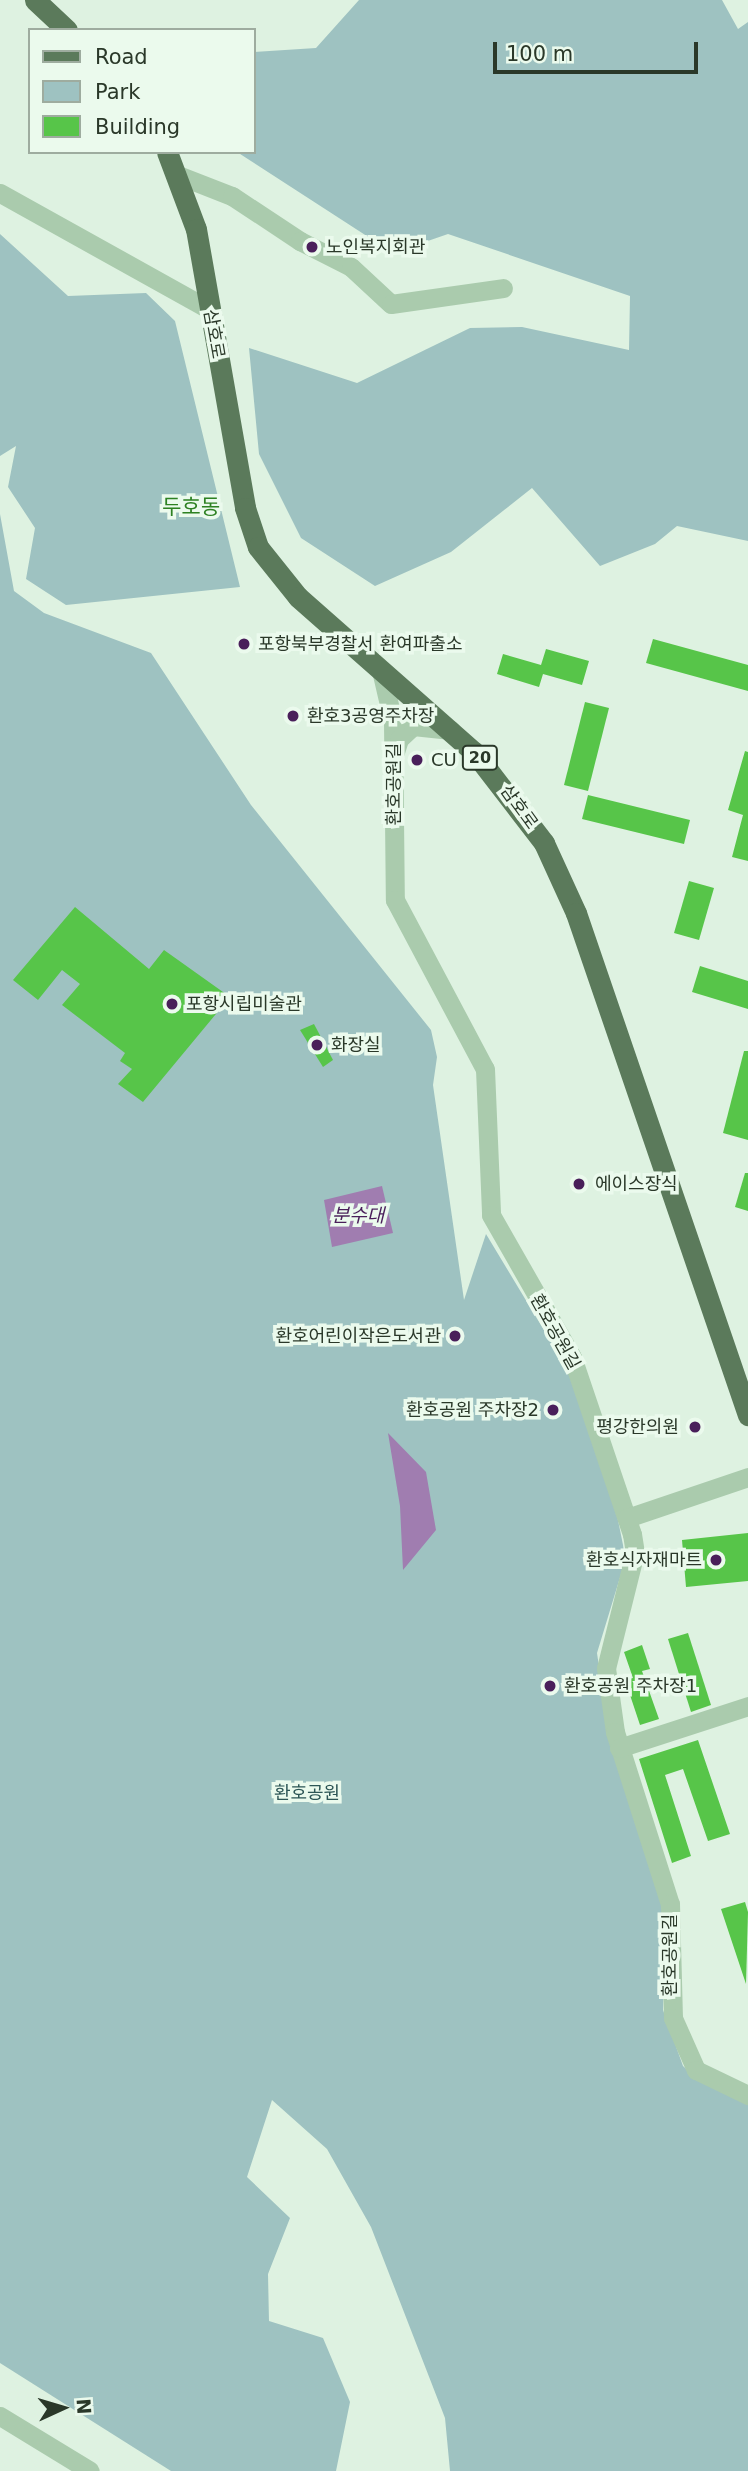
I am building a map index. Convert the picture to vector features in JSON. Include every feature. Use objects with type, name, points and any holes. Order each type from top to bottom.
[{"type":"main road","points":[[35,0],[65,28]]},
{"type":"main road","name":"삼호로","points":[[168,154],[196,229],[245,508],[258,547],[298,597],[454,731],[530,821],[569,894],[748,1415]]},
{"type":"street","points":[[178,175],[232,196],[351,267],[391,304],[503,288]]},
{"type":"street","points":[[0,192],[210,310]]},
{"type":"street","name":"환호공원길","points":[[381,670],[391,703],[395,752],[394,886],[399,913],[485,1069],[491,1214],[572,1357],[627,1518],[635,1552],[606,1668],[619,1748],[670,1904],[670,2002],[683,2050],[703,2075],[748,2095]]},
{"type":"street","points":[[395,752],[399,739],[413,726],[434,724],[454,731]]},
{"type":"street","points":[[729,1356],[748,1374]]},
{"type":"street","points":[[627,1518],[748,1477]]},
{"type":"street","points":[[619,1748],[748,1706]]},
{"type":"street","points":[[0,2416],[90,2471]]},
{"type":"green space","points":[[359,0],[722,0],[738,29],[748,22],[748,541],[677,526],[655,544],[600,566],[532,488],[451,552],[375,586],[301,538],[259,454],[249,348],[357,383],[470,328],[522,327],[629,350],[630,296],[448,234],[393,253],[240,154],[256,154],[256,52],[316,48]]},
{"type":"green space","points":[[0,234],[68,296],[146,293],[175,321],[240,587],[66,605],[26,579],[35,528],[8,487],[16,446],[0,456]]},
{"type":"green space","name":"환호공원","points":[[0,514],[14,591],[44,613],[151,653],[251,805],[431,1030],[437,1057],[433,1085],[464,1300],[486,1234],[568,1370],[614,1500],[623,1545],[625,1561],[597,1653],[609,1735],[659,1889],[665,1930],[663,2010],[683,2066],[698,2080],[748,2103],[748,2471],[450,2471],[445,2418],[371,2227],[327,2149],[272,2100],[247,2177],[290,2218],[268,2274],[269,2321],[323,2338],[350,2402],[336,2471],[171,2471],[0,2363]]},
{"type":"water","name":"분수대","points":[[382,1186],[393,1233],[332,1247],[324,1200]]},
{"type":"water","points":[[388,1433],[426,1472],[436,1530],[403,1570],[400,1506]]},
{"type":"building","points":[[653,639],[748,665],[748,691],[646,663]]},
{"type":"building","points":[[546,649],[589,661],[582,685],[543,674],[539,687],[497,674],[503,654],[541,665]]},
{"type":"building","points":[[585,702],[609,708],[588,791],[564,785]]},
{"type":"building","points":[[745,751],[748,752],[748,861],[732,857],[743,815],[728,810]]},
{"type":"building","points":[[588,795],[690,820],[684,844],[582,819]]},
{"type":"building","points":[[689,881],[714,888],[699,940],[674,933]]},
{"type":"building","name":"포항시립미술관","points":[[75,907],[149,969],[164,950],[230,997],[143,1102],[118,1084],[132,1069],[120,1061],[125,1053],[62,1005],[80,984],[62,970],[38,1000],[13,980]]},
{"type":"building","points":[[700,966],[748,981],[748,1009],[692,992]]},
{"type":"building","name":"화장실","points":[[314,1024],[333,1060],[323,1067],[300,1030]]},
{"type":"building","points":[[744,1051],[748,1051],[748,1140],[723,1133]]},
{"type":"building","points":[[745,1173],[748,1173],[748,1211],[735,1207]]},
{"type":"building","name":"환호식자재마트","points":[[748,1533],[748,1581],[686,1587],[682,1540]]},
{"type":"building","points":[[688,1633],[711,1705],[691,1712],[668,1639]]},
{"type":"building","points":[[642,1645],[650,1669],[642,1671],[659,1719],[640,1725],[625,1680],[633,1678],[624,1652]]},
{"type":"building","points":[[698,1740],[730,1834],[708,1841],[683,1769],[665,1775],[691,1856],[672,1863],[639,1759]]},
{"type":"building","points":[[745,1902],[748,1912],[746,1984],[721,1909]]},
{"type":"place","name":"노인복지회관","points":[[312,247]]},
{"type":"place","name":"포항북부경찰서 환여파출소","points":[[244,644]]},
{"type":"place","name":"환호3공영주차장","points":[[293,716]]},
{"type":"place","name":"CU","points":[[417,760]]},
{"type":"place","name":"포항시립미술관","points":[[172,1004]]},
{"type":"place","name":"화장실","points":[[317,1045]]},
{"type":"place","name":"에이스장식","points":[[579,1184]]},
{"type":"place","name":"환호어린이작은도서관","points":[[455,1336]]},
{"type":"place","name":"환호공원 주차장2","points":[[553,1410]]},
{"type":"place","name":"평강한의원","points":[[695,1427]]},
{"type":"place","name":"환호식자재마트","points":[[716,1560]]},
{"type":"place","name":"환호공원 주차장1","points":[[550,1686]]},
{"type":"district","name":"두호동","points":[[191,507]]}]
